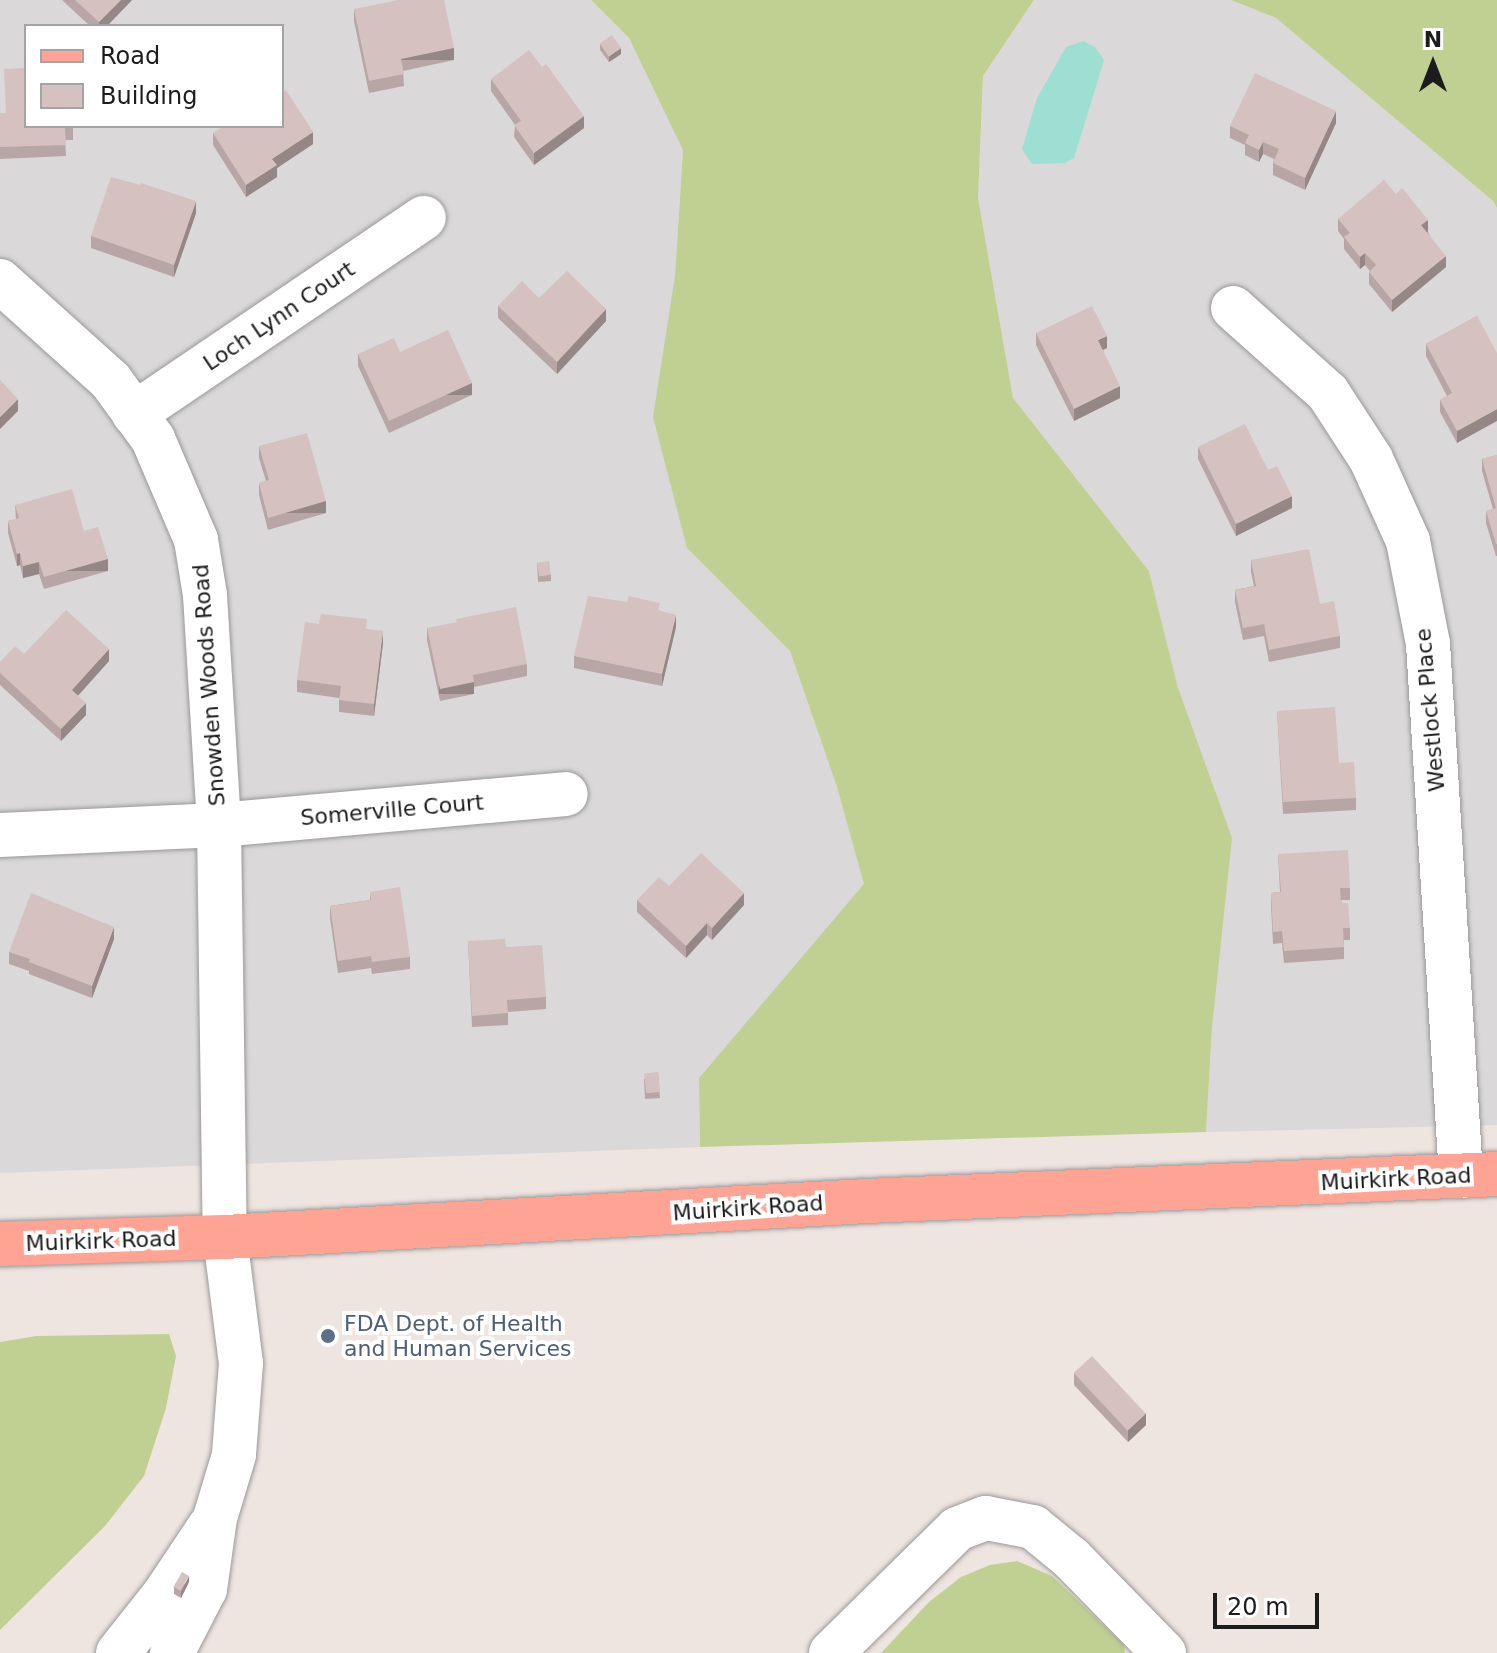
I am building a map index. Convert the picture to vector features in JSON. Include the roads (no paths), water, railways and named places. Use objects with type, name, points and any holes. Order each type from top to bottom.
[{"type":"main road","name":"Muirkirk Road","points":[[0,1244],[225,1237],[867,1201],[1479,1175]]},
{"type":"street","name":"Loch Lynn Court","points":[[134,414],[424,218]]},
{"type":"street","name":"Snowden Woods Road","points":[[0,281],[111,381],[153,439],[196,540],[205,595],[219,825],[225,1237],[241,1363],[234,1455],[215,1518]]},
{"type":"street","name":"Westlock Place","points":[[1233,308],[1328,393],[1371,459],[1408,541],[1428,644],[1479,1175]]},
{"type":"street","name":"Somerville Court","points":[[219,825],[566,794]]},
{"type":"street","name":"Snowden Woods Road","points":[[0,835],[219,825]]},
{"type":"street","points":[[118,1653],[164,1595],[215,1518]]},
{"type":"street","points":[[172,1653],[205,1589],[215,1518]]},
{"type":"street","points":[[831,1653],[957,1529],[986,1518],[1033,1527],[1071,1558],[1164,1653]]},
{"type":"water","points":[[1083,41],[1095,47],[1104,60],[1074,158],[1064,163],[1032,164],[1022,149],[1037,98],[1066,47]]},
{"type":"place","name":"FDA Dept. of Health and Human Services","points":[[328,1336]]}]
